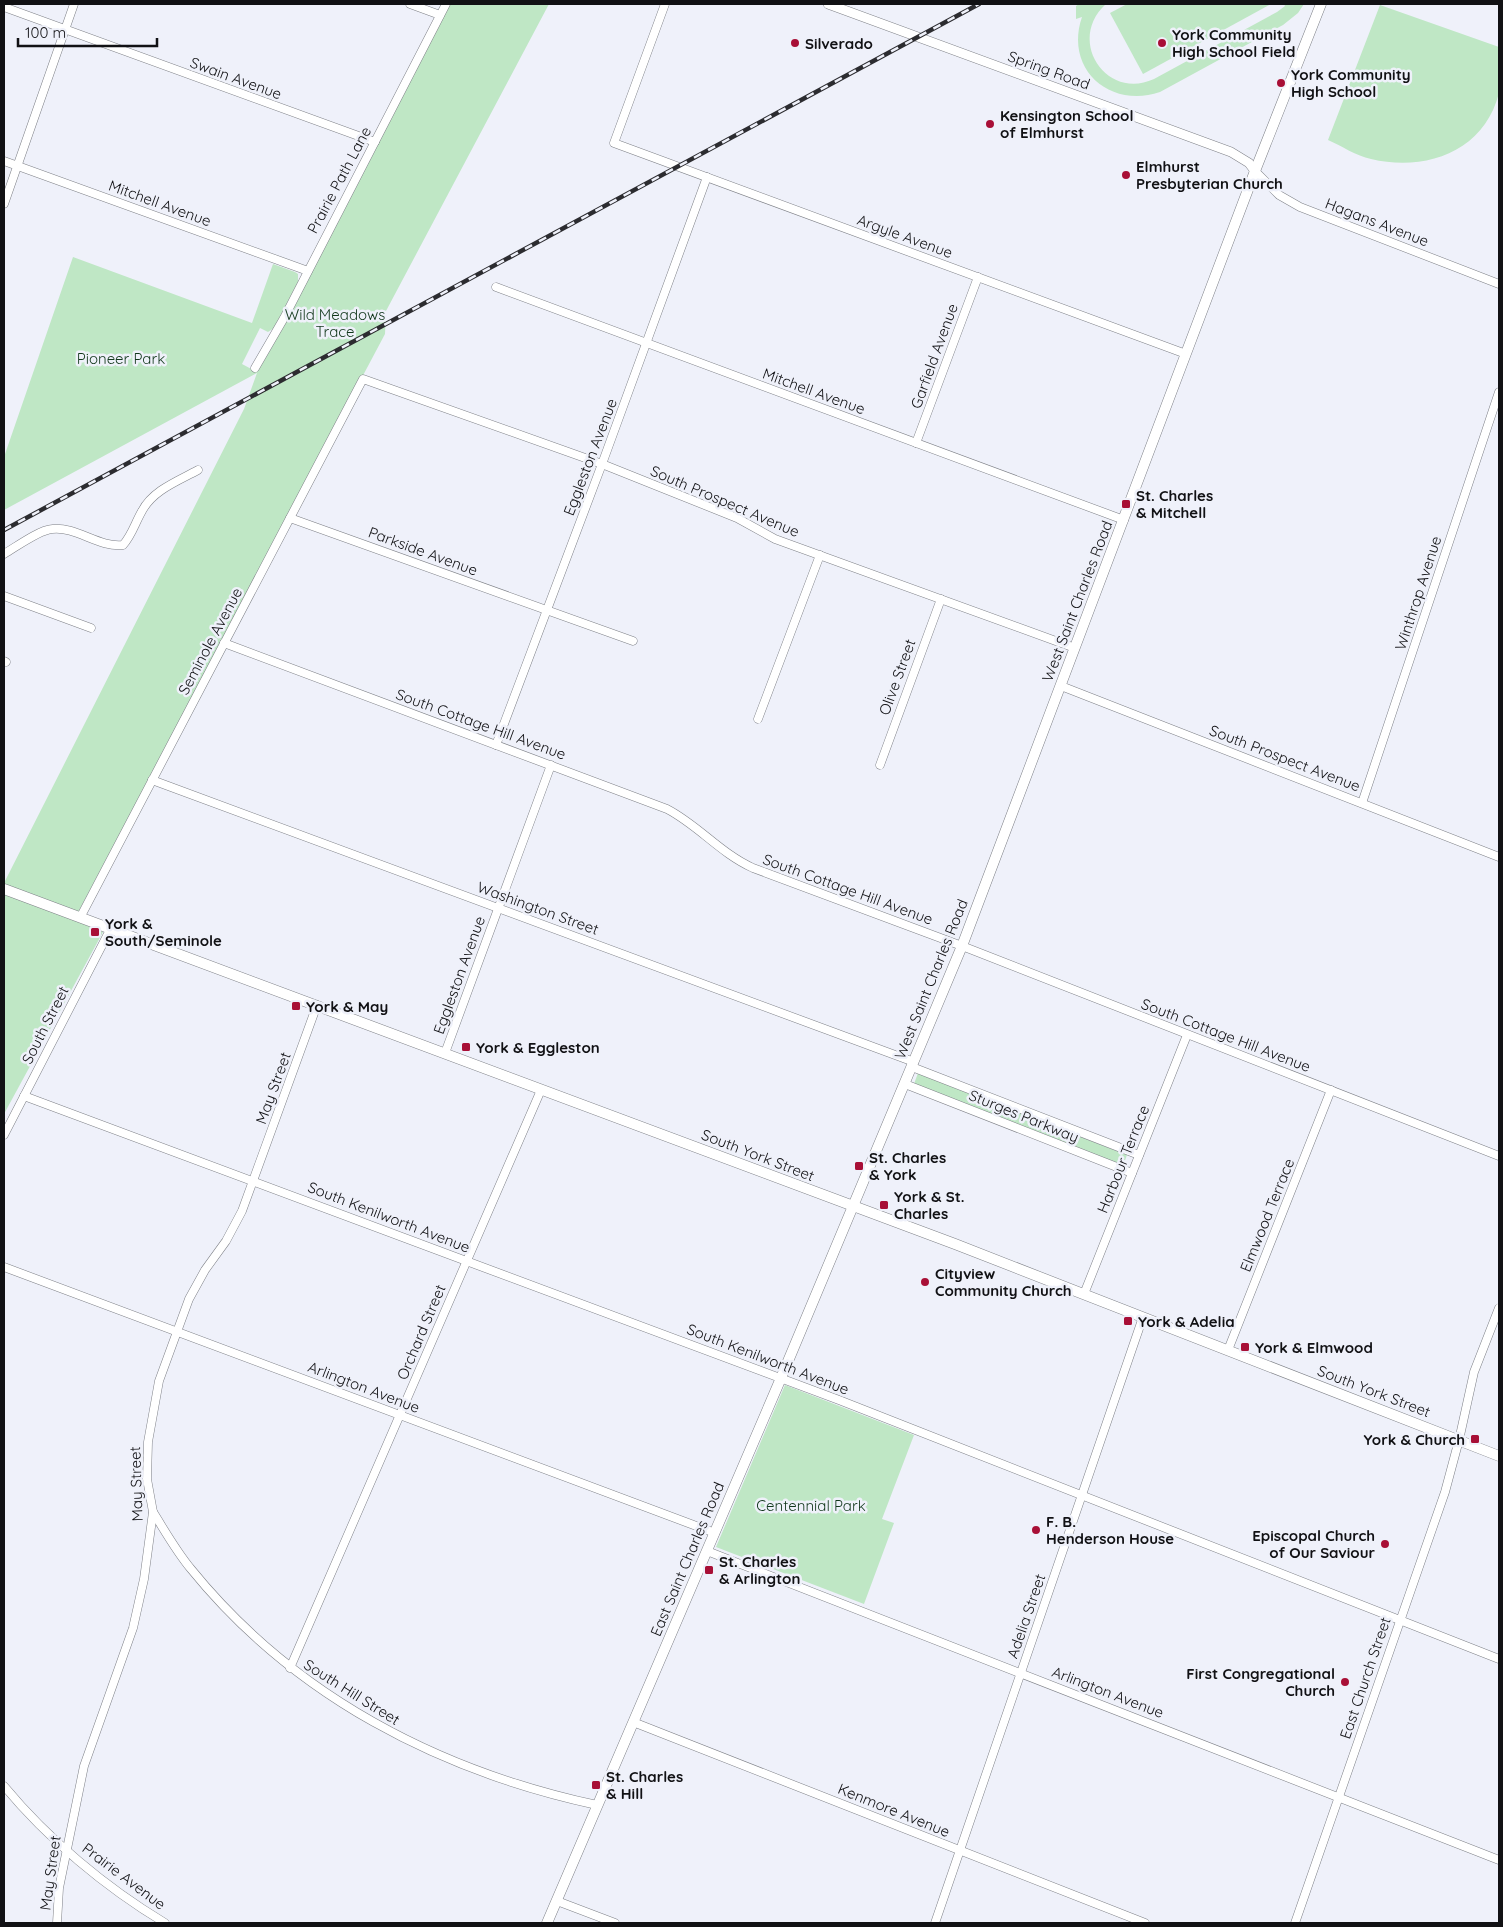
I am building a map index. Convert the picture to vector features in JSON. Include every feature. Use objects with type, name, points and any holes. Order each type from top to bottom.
[{"type":"main road","name":"West Saint Charles Road","points":[[853,1206],[962,946],[1320,4]]},
{"type":"main road","name":"South York Street","points":[[4,889],[81,916],[853,1206],[1499,1456]]},
{"type":"main road","name":"East Saint Charles Road","points":[[547,1923],[782,1378],[853,1206]]},
{"type":"street","points":[[4,204],[74,4]]},
{"type":"street","points":[[410,4],[440,15]]},
{"type":"street","name":"Prairie Path Lane","points":[[255,368],[308,271],[446,4]]},
{"type":"street","name":"Argyle Avenue","points":[[665,4],[614,143],[1186,354]]},
{"type":"street","name":"Spring Road","points":[[828,4],[1231,152],[1249,163],[1255,171]]},
{"type":"street","name":"Swain Avenue","points":[[4,8],[375,142]]},
{"type":"street","name":"Mitchell Avenue","points":[[4,161],[308,271]]},
{"type":"street","name":"Hagans Avenue","points":[[1255,171],[1279,195],[1300,207],[1499,284]]},
{"type":"street","name":"Eggleston Avenue","points":[[496,745],[647,344],[707,177]]},
{"type":"street","name":"Garfield Avenue","points":[[916,443],[978,277]]},
{"type":"street","name":"Mitchell Avenue","points":[[496,288],[1124,520]]},
{"type":"street","name":"South Prospect Avenue","points":[[363,379],[602,464],[737,518],[762,533],[1075,648]]},
{"type":"street","name":"Seminole Avenue","points":[[81,916],[363,379]]},
{"type":"street","name":"Winthrop Avenue","points":[[1362,803],[1499,392]]},
{"type":"street","points":[[4,554],[50,529],[61,529],[114,546],[123,545],[130,538],[142,510],[154,494],[198,470]]},
{"type":"street","name":"Parkside Avenue","points":[[290,518],[633,641]]},
{"type":"street","points":[[758,719],[820,555]]},
{"type":"street","points":[[4,596],[91,628]]},
{"type":"street","name":"Olive Street","points":[[880,765],[941,600]]},
{"type":"street","name":"South Cottage Hill Avenue","points":[[224,643],[667,808],[690,823],[730,856],[753,868],[962,946],[1499,1156]]},
{"type":"street","name":"South Prospect Avenue","points":[[1061,686],[1499,857]]},
{"type":"street","name":"Eggleston Avenue","points":[[445,1053],[551,765]]},
{"type":"street","name":"Washington Street","points":[[152,780],[913,1064]]},
{"type":"street","name":"South Street","points":[[4,1134],[111,928]]},
{"type":"street","name":"May Street","points":[[56,1923],[59,1888],[84,1766],[122,1664],[138,1610],[153,1512],[147,1479],[148,1442],[159,1381],[176,1331],[196,1285],[234,1227],[254,1181],[317,1005]]},
{"type":"street","name":"Harbour Terrace","points":[[1084,1294],[1187,1035]]},
{"type":"street","name":"Sturges Parkway","points":[[913,1064],[1140,1155]]},
{"type":"street","name":"Sturges Parkway","points":[[905,1084],[1132,1173]]},
{"type":"street","name":"Orchard Street","points":[[290,1668],[541,1090]]},
{"type":"street","name":"Elmwood Terrace","points":[[1228,1350],[1331,1090]]},
{"type":"street","name":"South Kenilworth Avenue","points":[[24,1096],[782,1378],[1499,1658]]},
{"type":"street","name":"Arlington Avenue","points":[[4,1267],[715,1533]]},
{"type":"street","name":"East Church Street","points":[[1295,1923],[1445,1492],[1474,1372],[1499,1308]]},
{"type":"street","name":"Adelia Street","points":[[935,1923],[1143,1317]]},
{"type":"street","name":"South Hill Street","points":[[153,1512],[184,1560],[208,1590],[255,1638],[290,1668],[358,1715],[430,1752],[492,1776],[567,1799],[597,1805]]},
{"type":"street","name":"Arlington Avenue","points":[[707,1551],[1499,1860]]},
{"type":"street","name":"Kenmore Avenue","points":[[633,1722],[1146,1923]]},
{"type":"street","name":"Prairie Avenue","points":[[4,1786],[66,1850],[116,1890],[165,1923]]},
{"type":"street","points":[[556,1901],[616,1923]]},
{"type":"green space","name":"Wild Meadows Trace","points":[[442,4],[549,4],[386,311],[385,334],[74,920],[103,932],[4,1114],[4,883],[244,409],[257,373],[4,510],[4,457],[73,257],[252,323],[273,264],[295,272],[298,274],[298,282],[274,328],[268,332],[260,328],[242,364],[257,372],[306,267]]},
{"type":"green space","points":[[1079,4],[1106,4],[1095,18],[1090,34],[1091,49],[1097,63],[1107,74],[1121,82],[1137,84],[1154,79],[1277,12],[1285,6],[1284,4],[1304,4],[1298,13],[1283,25],[1160,92],[1142,96],[1124,95],[1109,89],[1096,80],[1086,68],[1080,53],[1078,36],[1082,17],[1076,19],[1076,6]]},
{"type":"green space","name":"York Community High School Field","points":[[1127,4],[1271,4],[1143,74],[1110,13]]},
{"type":"green space","points":[[1380,5],[1499,47],[1500,88],[1491,113],[1480,130],[1466,143],[1450,153],[1412,162],[1391,162],[1365,158],[1328,140]]},
{"type":"green space","points":[[918,1073],[1127,1155],[1123,1166],[914,1084]]},
{"type":"green space","name":"Centennial Park","points":[[785,1385],[914,1435],[882,1519],[894,1523],[864,1604],[716,1547]]},
{"type":"railway","points":[[4,530],[979,4]]},
{"type":"place","name":"Silverado","points":[[795,43]]},
{"type":"place","name":"York Community High School Field","points":[[1162,43]]},
{"type":"place","name":"York Community High School","points":[[1281,83]]},
{"type":"place","name":"Kensington School of Elmhurst","points":[[990,124]]},
{"type":"place","name":"Elmhurst Presbyterian Church","points":[[1126,175]]},
{"type":"place","name":"St. Charles & Mitchell","points":[[1126,504]]},
{"type":"place","name":"York & South/Seminole","points":[[95,932]]},
{"type":"place","name":"York & May","points":[[296,1006]]},
{"type":"place","name":"York & Eggleston","points":[[466,1047]]},
{"type":"place","name":"St. Charles & York","points":[[859,1166]]},
{"type":"place","name":"York & St. Charles","points":[[884,1205]]},
{"type":"place","name":"Cityview Community Church","points":[[925,1282]]},
{"type":"place","name":"York & Adelia","points":[[1128,1321]]},
{"type":"place","name":"York & Elmwood","points":[[1245,1347]]},
{"type":"place","name":"York & Church","points":[[1475,1439]]},
{"type":"place","name":"F. B. Henderson House","points":[[1036,1530]]},
{"type":"place","name":"Episcopal Church of Our Saviour","points":[[1385,1544]]},
{"type":"place","name":"St. Charles & Arlington","points":[[709,1570]]},
{"type":"place","name":"First Congregational Church","points":[[1345,1682]]},
{"type":"place","name":"St. Charles & Hill","points":[[596,1785]]},
{"type":"park label","name":"Pioneer Park","points":[[121,358]]}]
